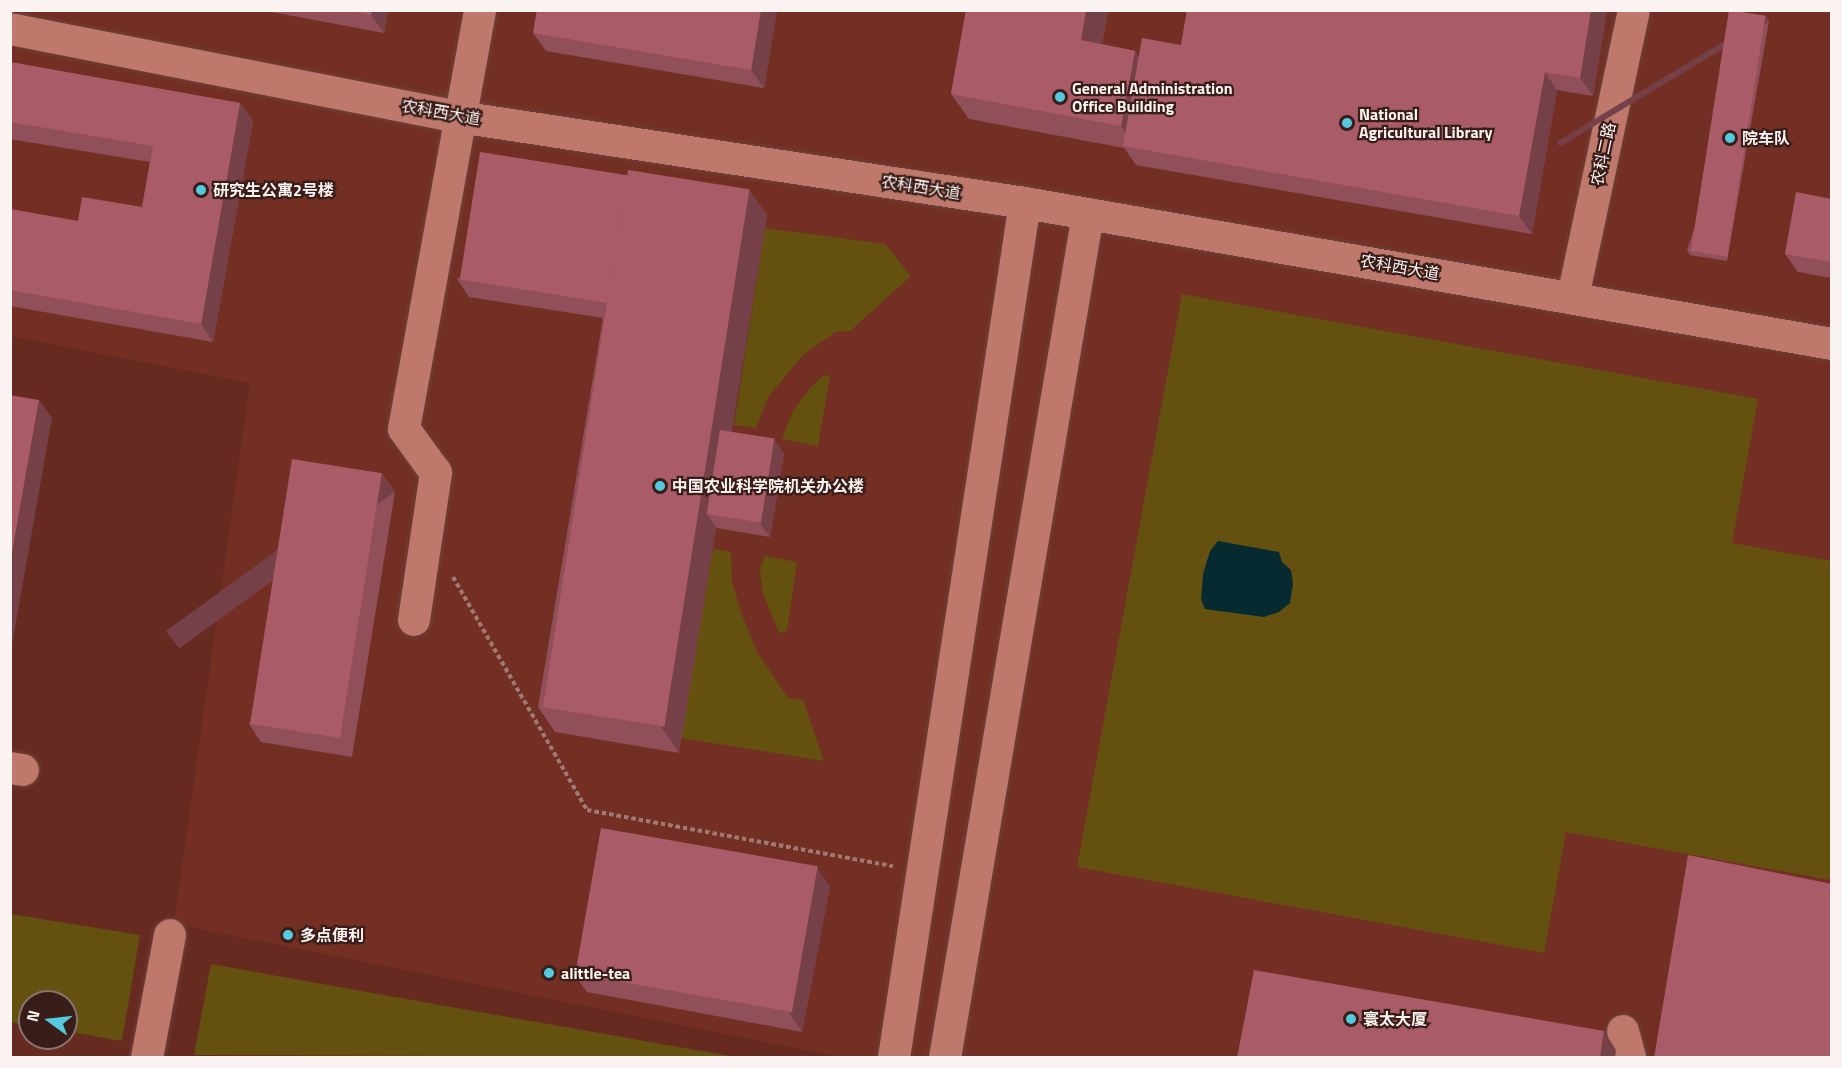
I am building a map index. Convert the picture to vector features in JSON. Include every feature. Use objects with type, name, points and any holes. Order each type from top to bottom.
[{"type":"street","points":[[414,620],[436,473],[404,429],[480,10]]},
{"type":"street","name":"农科二路","points":[[1573,297],[1634,10]]},
{"type":"street","name":"农科西大道","points":[[10,28],[459,117],[1025,203],[1832,344]]},
{"type":"street","points":[[894,1058],[1025,203]]},
{"type":"street","points":[[945,1058],[1088,214]]},
{"type":"street","points":[[147,1058],[170,935]]},
{"type":"path","points":[[450,573],[586,810],[922,871]]},
{"type":"shaded area","points":[[10,11],[1831,11],[1831,1057],[840,1057],[174,924],[250,383],[11,336]]},
{"type":"shaded area","points":[[765,228],[885,244],[911,276],[850,331],[835,332],[802,356],[768,397],[756,428],[734,425]]},
{"type":"shaded area","points":[[1182,294],[1758,399],[1732,543],[1831,561],[1831,880],[1566,832],[1544,953],[1077,867]]},
{"type":"shaded area","points":[[830,375],[818,446],[782,439],[793,411],[810,388],[823,376]]},
{"type":"shaded area","points":[[713,549],[731,552],[732,582],[757,652],[788,698],[803,700],[824,761],[681,738]]},
{"type":"shaded area","points":[[765,556],[797,562],[787,631],[779,633],[763,594],[760,569]]},
{"type":"shaded area","points":[[11,914],[140,935],[122,1041],[78,1033],[78,990],[18,990],[18,1023],[11,1022]]},
{"type":"shaded area","points":[[211,964],[434,1004],[736,1057],[194,1055]]},
{"type":"water","points":[[1218,541],[1279,552],[1282,562],[1291,570],[1293,584],[1290,603],[1279,612],[1264,617],[1205,609],[1201,599],[1203,574],[1210,551]]},
{"type":"building","points":[[349,10],[372,10],[371,15]]},
{"type":"building","points":[[537,10],[761,10],[751,70],[533,33]]},
{"type":"building","name":"General Administration Office Building","points":[[966,10],[1086,10],[1081,40],[1135,51],[1121,126],[951,94]]},
{"type":"building","name":"National Agricultural Library","points":[[1187,10],[1591,10],[1580,78],[1545,72],[1519,216],[1123,146],[1142,38],[1181,45]]},
{"type":"building","name":"院车队","points":[[1729,10],[1766,16],[1727,257],[1691,251]]},
{"type":"building","name":"研究生公寓2号楼","points":[[10,62],[240,103],[201,324],[10,290],[10,209],[78,221],[82,197],[142,207],[153,146],[10,122]]},
{"type":"building","points":[[480,152],[627,175],[607,303],[460,279]]},
{"type":"building","name":"中国农业科学院机关办公楼","points":[[628,170],[749,189],[664,727],[543,707]]},
{"type":"building","points":[[1796,192],[1832,199],[1832,262],[1785,254]]},
{"type":"building","points":[[10,395],[39,400],[10,564]]},
{"type":"building","points":[[720,430],[774,439],[761,523],[707,514]]},
{"type":"building","points":[[292,459],[382,473],[340,738],[250,724]]},
{"type":"building","points":[[601,828],[818,866],[792,1012],[575,974]]},
{"type":"building","points":[[1688,855],[1832,884],[1832,1058],[1654,1058]]},
{"type":"building","name":"寰太大厦","points":[[1254,970],[1604,1031],[1600,1058],[1237,1058]]},
{"type":"place","name":"General Administration Office Building","points":[[1060,97]]},
{"type":"place","name":"National Agricultural Library","points":[[1347,123]]},
{"type":"place","name":"院车队","points":[[1730,138]]},
{"type":"place","name":"研究生公寓2号楼","points":[[201,190]]},
{"type":"place","name":"中国农业科学院机关办公楼","points":[[660,486]]},
{"type":"place","name":"多点便利","points":[[288,935]]},
{"type":"place","name":"alittle-tea","points":[[549,973]]},
{"type":"place","name":"寰太大厦","points":[[1351,1019]]}]
